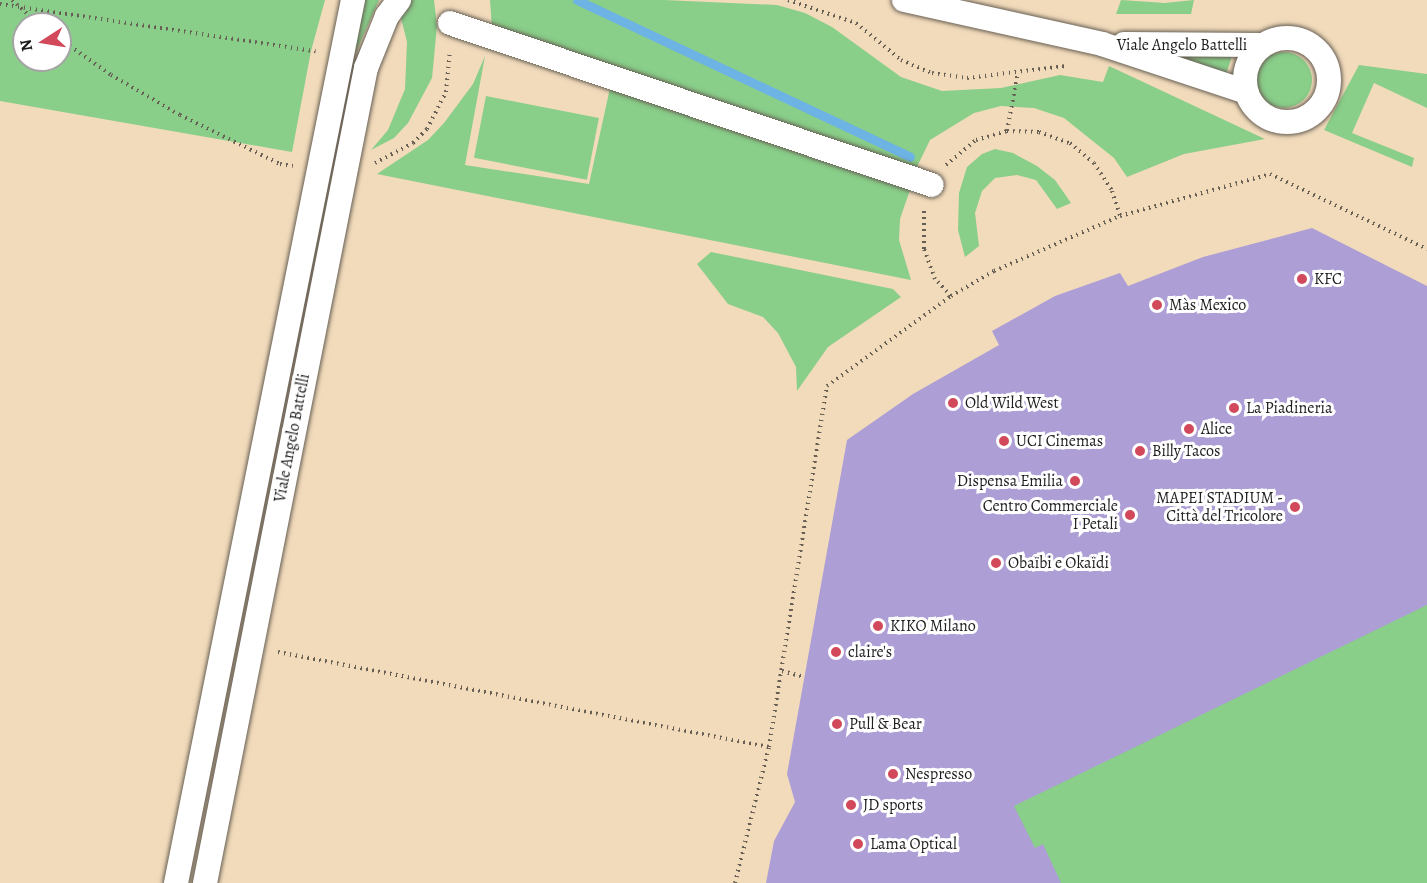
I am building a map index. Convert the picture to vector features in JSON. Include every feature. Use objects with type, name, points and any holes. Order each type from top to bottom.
[{"type":"street","name":"Viale Angelo Battelli","points":[[176,883],[340,55],[353,0]]},
{"type":"street","name":"Viale Angelo Battelli","points":[[205,883],[369,59],[387,16],[399,0]]},
{"type":"street","name":"Viale Angelo Battelli","points":[[904,0],[1102,44],[1246,92]]},
{"type":"street","points":[[450,23],[932,185]]},
{"type":"street","name":"Viale Angelo Battelli","points":[[1102,44],[1262,45],[1293,38],[1318,51],[1328,72],[1327,95],[1312,114],[1291,123],[1264,117],[1246,92],[1245,73],[1250,59],[1262,45]]},
{"type":"path","points":[[12,0],[24,12]]},
{"type":"path","points":[[788,0],[856,23],[901,60],[932,73],[967,78],[1067,66],[1077,68]]},
{"type":"path","points":[[0,4],[340,55]]},
{"type":"path","points":[[345,171],[375,163],[413,143],[427,129],[446,92],[450,23]]},
{"type":"path","points":[[72,47],[111,75],[231,141],[280,164],[318,171]]},
{"type":"path","points":[[1007,130],[1017,72]]},
{"type":"path","points":[[951,296],[935,279],[924,249],[922,216],[932,185],[950,159],[976,140],[1007,130],[1039,132],[1070,143],[1094,163],[1112,191],[1120,216]]},
{"type":"path","points":[[735,883],[769,747],[827,386],[951,296],[994,271],[1120,216],[1270,174],[1427,249]]},
{"type":"path","points":[[252,646],[769,747]]},
{"type":"path","points":[[782,671],[804,677]]},
{"type":"green space","points":[[0,0],[325,0],[311,51],[292,152],[0,101]]},
{"type":"green space","points":[[365,0],[379,0],[355,54],[361,13]]},
{"type":"green space","points":[[412,0],[434,0],[437,26],[432,78],[408,123],[394,138],[371,150],[388,130],[405,89],[407,42],[400,14]]},
{"type":"green space","points":[[490,0],[664,0],[777,5],[805,13],[832,27],[901,77],[942,91],[1001,88],[1060,75],[1103,82],[1109,66],[1265,139],[1184,154],[1127,177],[1114,158],[1064,118],[1034,108],[1001,106],[974,113],[930,140],[912,177],[492,29]]},
{"type":"green space","points":[[1121,0],[1165,3],[1194,0],[1191,14],[1116,14]]},
{"type":"green space","points":[[1156,52],[1232,56],[1226,75]]},
{"type":"green space","points":[[1278,52],[1290,52],[1300,56],[1308,64],[1312,80],[1308,96],[1300,104],[1290,108],[1278,108],[1268,104],[1260,96],[1256,86],[1256,74],[1260,64],[1268,56]]},
{"type":"green space","points":[[485,56],[465,165],[589,184],[610,88],[910,190],[900,219],[899,240],[911,280],[377,174],[428,140],[444,123],[473,84]]},
{"type":"green space","points":[[1359,65],[1427,74],[1427,108],[1374,83],[1352,133],[1414,158],[1412,167],[1324,130]]},
{"type":"green space","points":[[486,96],[599,118],[587,180],[474,158]]},
{"type":"green space","points":[[995,149],[1013,153],[1037,166],[1055,180],[1071,203],[1057,209],[1036,180],[1017,175],[995,178],[982,191],[975,213],[979,246],[965,257],[958,230],[959,193],[967,167],[982,154]]},
{"type":"green space","points":[[711,252],[893,289],[901,297],[828,347],[797,391],[796,367],[778,333],[763,317],[728,304],[697,264]]},
{"type":"green space","name":"MAPEI STADIUM - Città del Tricolore","points":[[1427,376],[1427,883],[887,883]]},
{"type":"building","name":"Centro Commerciale I Petali","points":[[1312,228],[1427,286],[1427,605],[1014,806],[1035,848],[1043,844],[1061,883],[766,883],[774,841],[795,802],[787,774],[847,440],[913,394],[999,345],[992,331],[1055,296],[1120,273],[1128,286],[1203,257]]},
{"type":"waterway","points":[[577,0],[910,157]]},
{"type":"place","name":"KFC","points":[[1302,279]]},
{"type":"place","name":"Màs Mexico","points":[[1157,305]]},
{"type":"place","name":"Old Wild West","points":[[953,403]]},
{"type":"place","name":"La Piadineria","points":[[1234,408]]},
{"type":"place","name":"Alice","points":[[1189,429]]},
{"type":"place","name":"UCI Cinemas","points":[[1004,441]]},
{"type":"place","name":"Billy Tacos","points":[[1140,451]]},
{"type":"place","name":"Dispensa Emilia","points":[[1075,481]]},
{"type":"place","name":"MAPEI STADIUM - Città del Tricolore","points":[[1295,507]]},
{"type":"place","name":"Centro Commerciale I Petali","points":[[1130,515]]},
{"type":"place","name":"Obaïbi e Okaïdi","points":[[996,563]]},
{"type":"place","name":"KIKO Milano","points":[[878,626]]},
{"type":"place","name":"claire's","points":[[836,652]]},
{"type":"place","name":"Pull & Bear","points":[[837,724]]},
{"type":"place","name":"Nespresso","points":[[893,774]]},
{"type":"place","name":"JD sports","points":[[851,805]]},
{"type":"place","name":"Lama Optical","points":[[858,844]]}]
